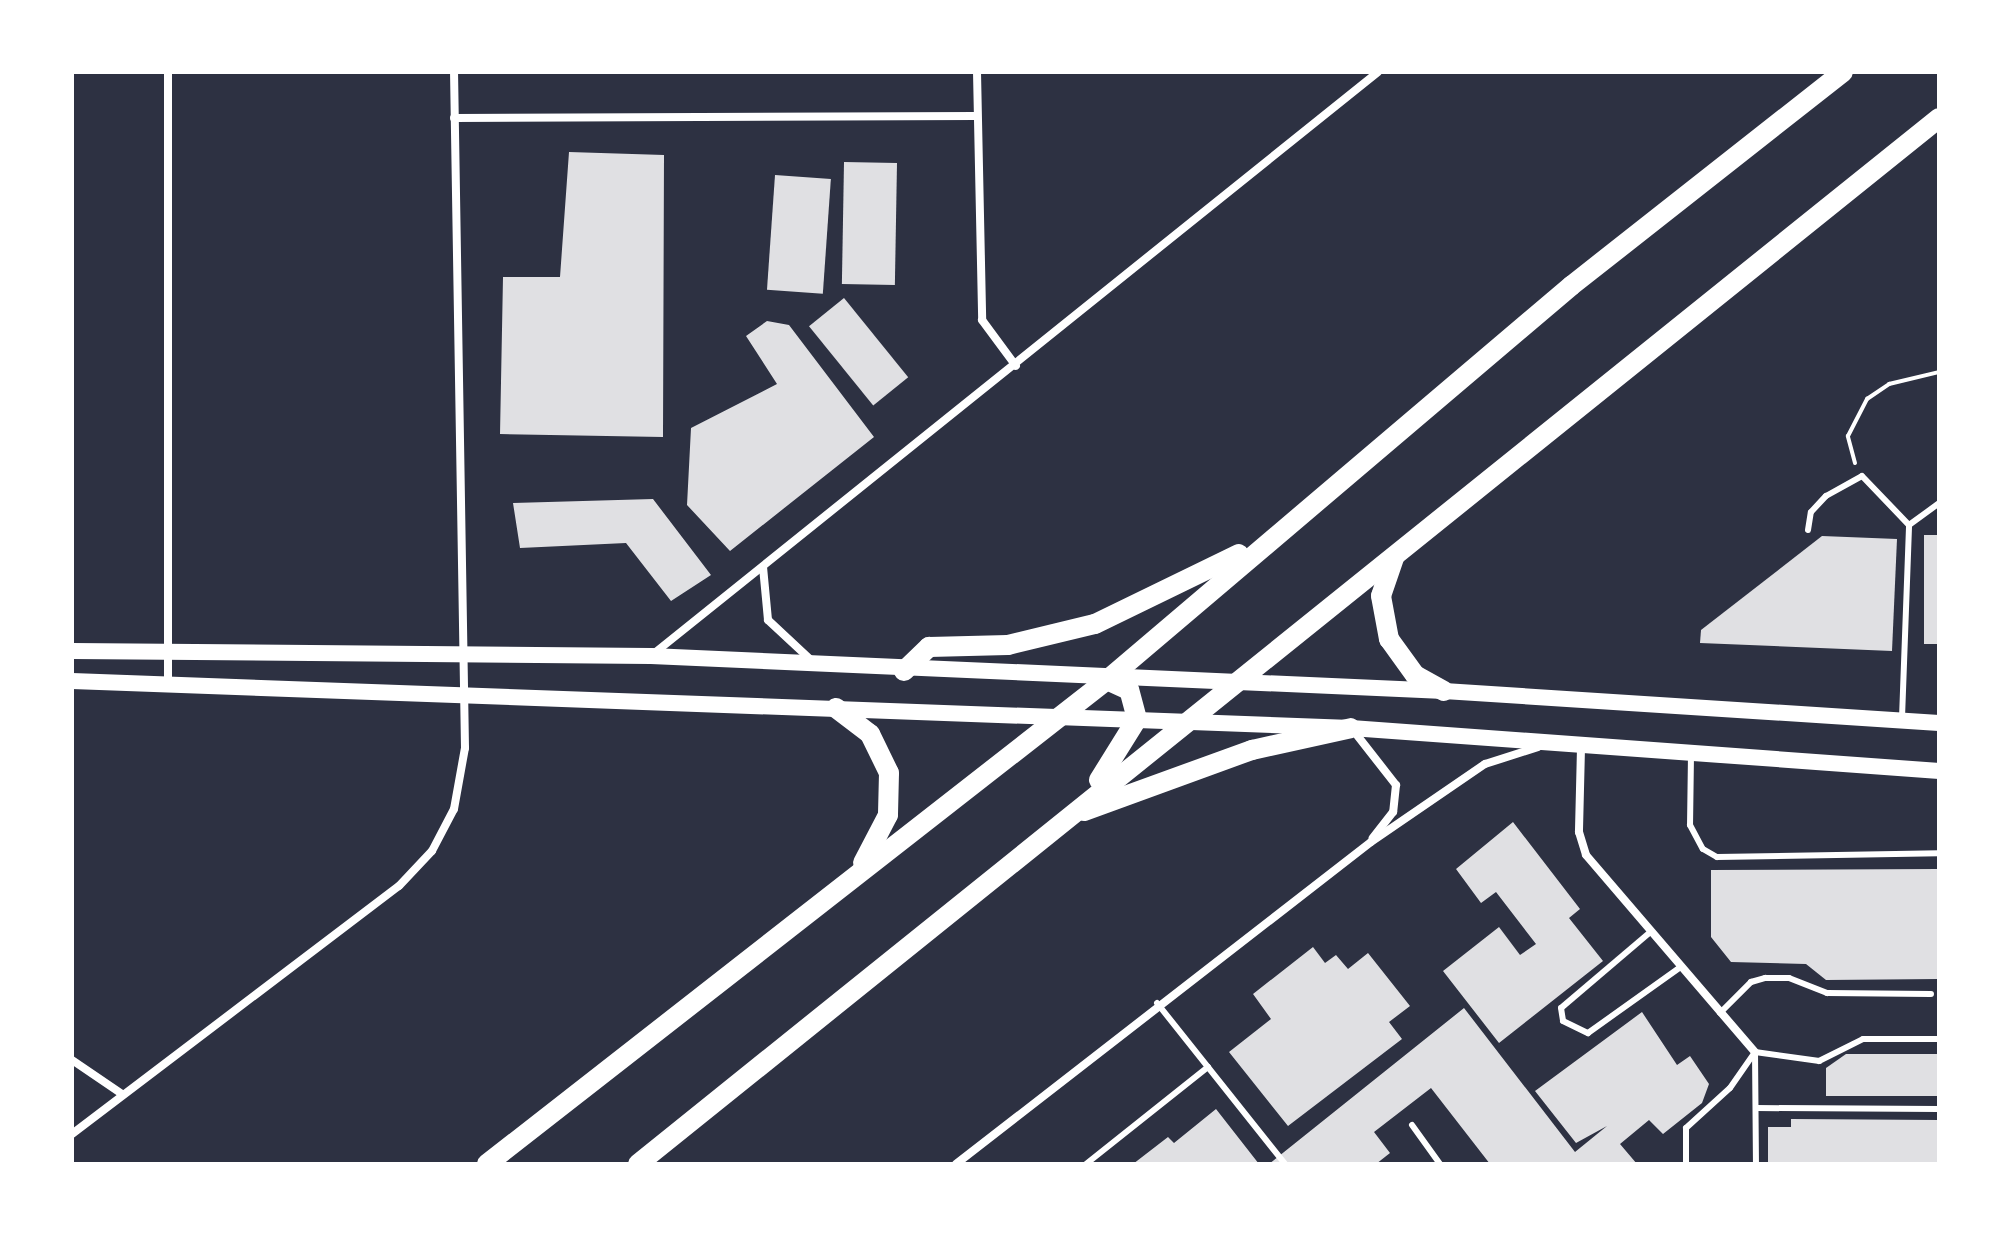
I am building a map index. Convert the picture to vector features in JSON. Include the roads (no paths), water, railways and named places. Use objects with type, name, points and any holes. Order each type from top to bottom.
[{"type":"main road","points":[[487,1164],[1107,680],[1273,536],[1843,72]]},
{"type":"main road","points":[[638,1164],[1233,682],[1939,118]]},
{"type":"main road","points":[[904,671],[929,647],[1008,645],[1095,624],[1273,536]]},
{"type":"main road","points":[[1395,554],[1381,596],[1385,629],[1407,667],[1444,691]]},
{"type":"main road","points":[[72,651],[459,650],[651,656],[1107,680],[1444,691],[1939,723]]},
{"type":"main road","points":[[1063,820],[1119,755],[1137,719],[1129,690],[1107,680]]},
{"type":"main road","points":[[72,681],[462,692],[1057,719],[1186,720],[1351,728],[1540,746],[1939,771]]},
{"type":"main road","points":[[836,708],[870,734],[889,773],[888,815],[861,871]]},
{"type":"main road","points":[[1063,820],[1238,754],[1351,728]]},
{"type":"street","points":[[168,72],[168,684]]},
{"type":"street","points":[[72,1134],[417,869],[462,787],[454,72]]},
{"type":"street","points":[[977,72],[982,320],[1016,366]]},
{"type":"street","points":[[651,656],[1016,366],[1378,72]]},
{"type":"street","points":[[454,118],[976,116]]},
{"type":"street","points":[[763,567],[768,620],[816,663]]},
{"type":"street","points":[[1351,728],[1396,785],[1393,812],[1371,842]]},
{"type":"street","points":[[956,1164],[1157,1003],[1371,842],[1485,764],[1540,746]]},
{"type":"street","points":[[1581,748],[1579,832],[1586,855],[1648,934],[1755,1052]]},
{"type":"street","points":[[72,1060],[122,1094]]},
{"type":"lane","points":[[1808,530],[1811,512],[1826,496],[1862,476],[1909,525],[1902,721]]},
{"type":"lane","points":[[1909,525],[1939,503]]},
{"type":"lane","points":[[1691,754],[1690,825],[1703,849],[1717,857],[1939,853]]},
{"type":"lane","points":[[1648,934],[1561,1008],[1563,1021],[1588,1033],[1679,968]]},
{"type":"lane","points":[[1720,1013],[1751,982],[1765,978],[1789,978],[1827,993],[1931,994]]},
{"type":"lane","points":[[1157,1003],[1285,1164]]},
{"type":"lane","points":[[1755,1052],[1797,1062],[1819,1061],[1863,1039],[1939,1039]]},
{"type":"lane","points":[[1755,1052],[1756,1164]]},
{"type":"lane","points":[[1686,1164],[1686,1128],[1730,1088],[1755,1052]]},
{"type":"lane","points":[[1086,1164],[1208,1067]]},
{"type":"lane","points":[[1756,1108],[1939,1109]]},
{"type":"lane","points":[[1412,1125],[1440,1164]]}]
